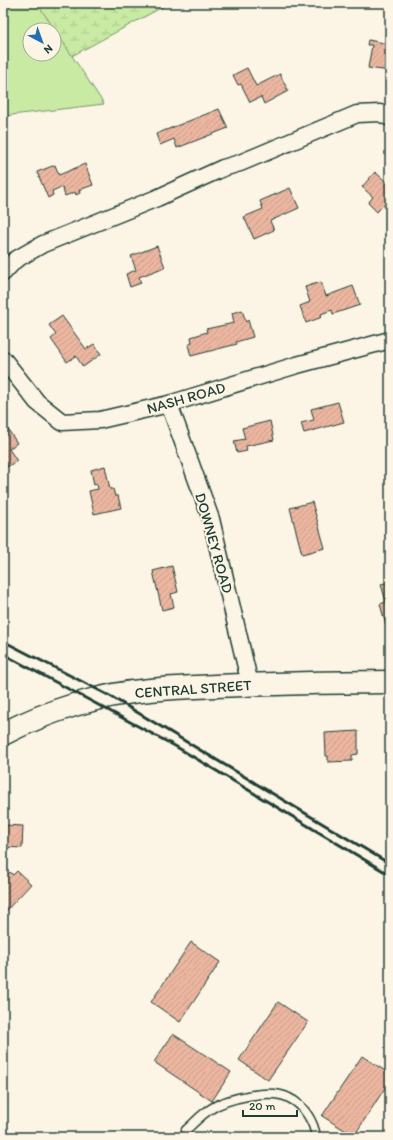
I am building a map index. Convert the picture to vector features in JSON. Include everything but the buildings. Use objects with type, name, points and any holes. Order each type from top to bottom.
[{"type":"street","points":[[3,273],[15,260],[43,244],[157,198],[223,168],[240,164],[357,114],[380,113],[390,118]]},
{"type":"street","name":"NASH ROAD","points":[[3,359],[38,402],[62,422],[100,420],[169,404],[297,365],[390,340]]},
{"type":"street","name":"DOWNEY ROAD","points":[[169,404],[211,519],[250,684]]},
{"type":"street","name":"CENTRAL STREET","points":[[3,734],[44,716],[90,701],[110,696],[149,690],[250,684],[390,682]]},
{"type":"lane","points":[[186,1130],[210,1109],[238,1097],[271,1093],[289,1097],[304,1109],[314,1126],[316,1137]]},
{"type":"green space","points":[[3,3],[170,3],[62,61],[62,22],[22,22],[22,62],[61,62],[3,93]]},
{"type":"green space","points":[[3,3],[37,3],[50,22],[22,22],[22,62],[62,62],[62,41],[104,104],[3,116]]},
{"type":"railway","points":[[3,641],[110,696],[390,864]]},
{"type":"railway","points":[[3,654],[175,746],[390,875]]}]
